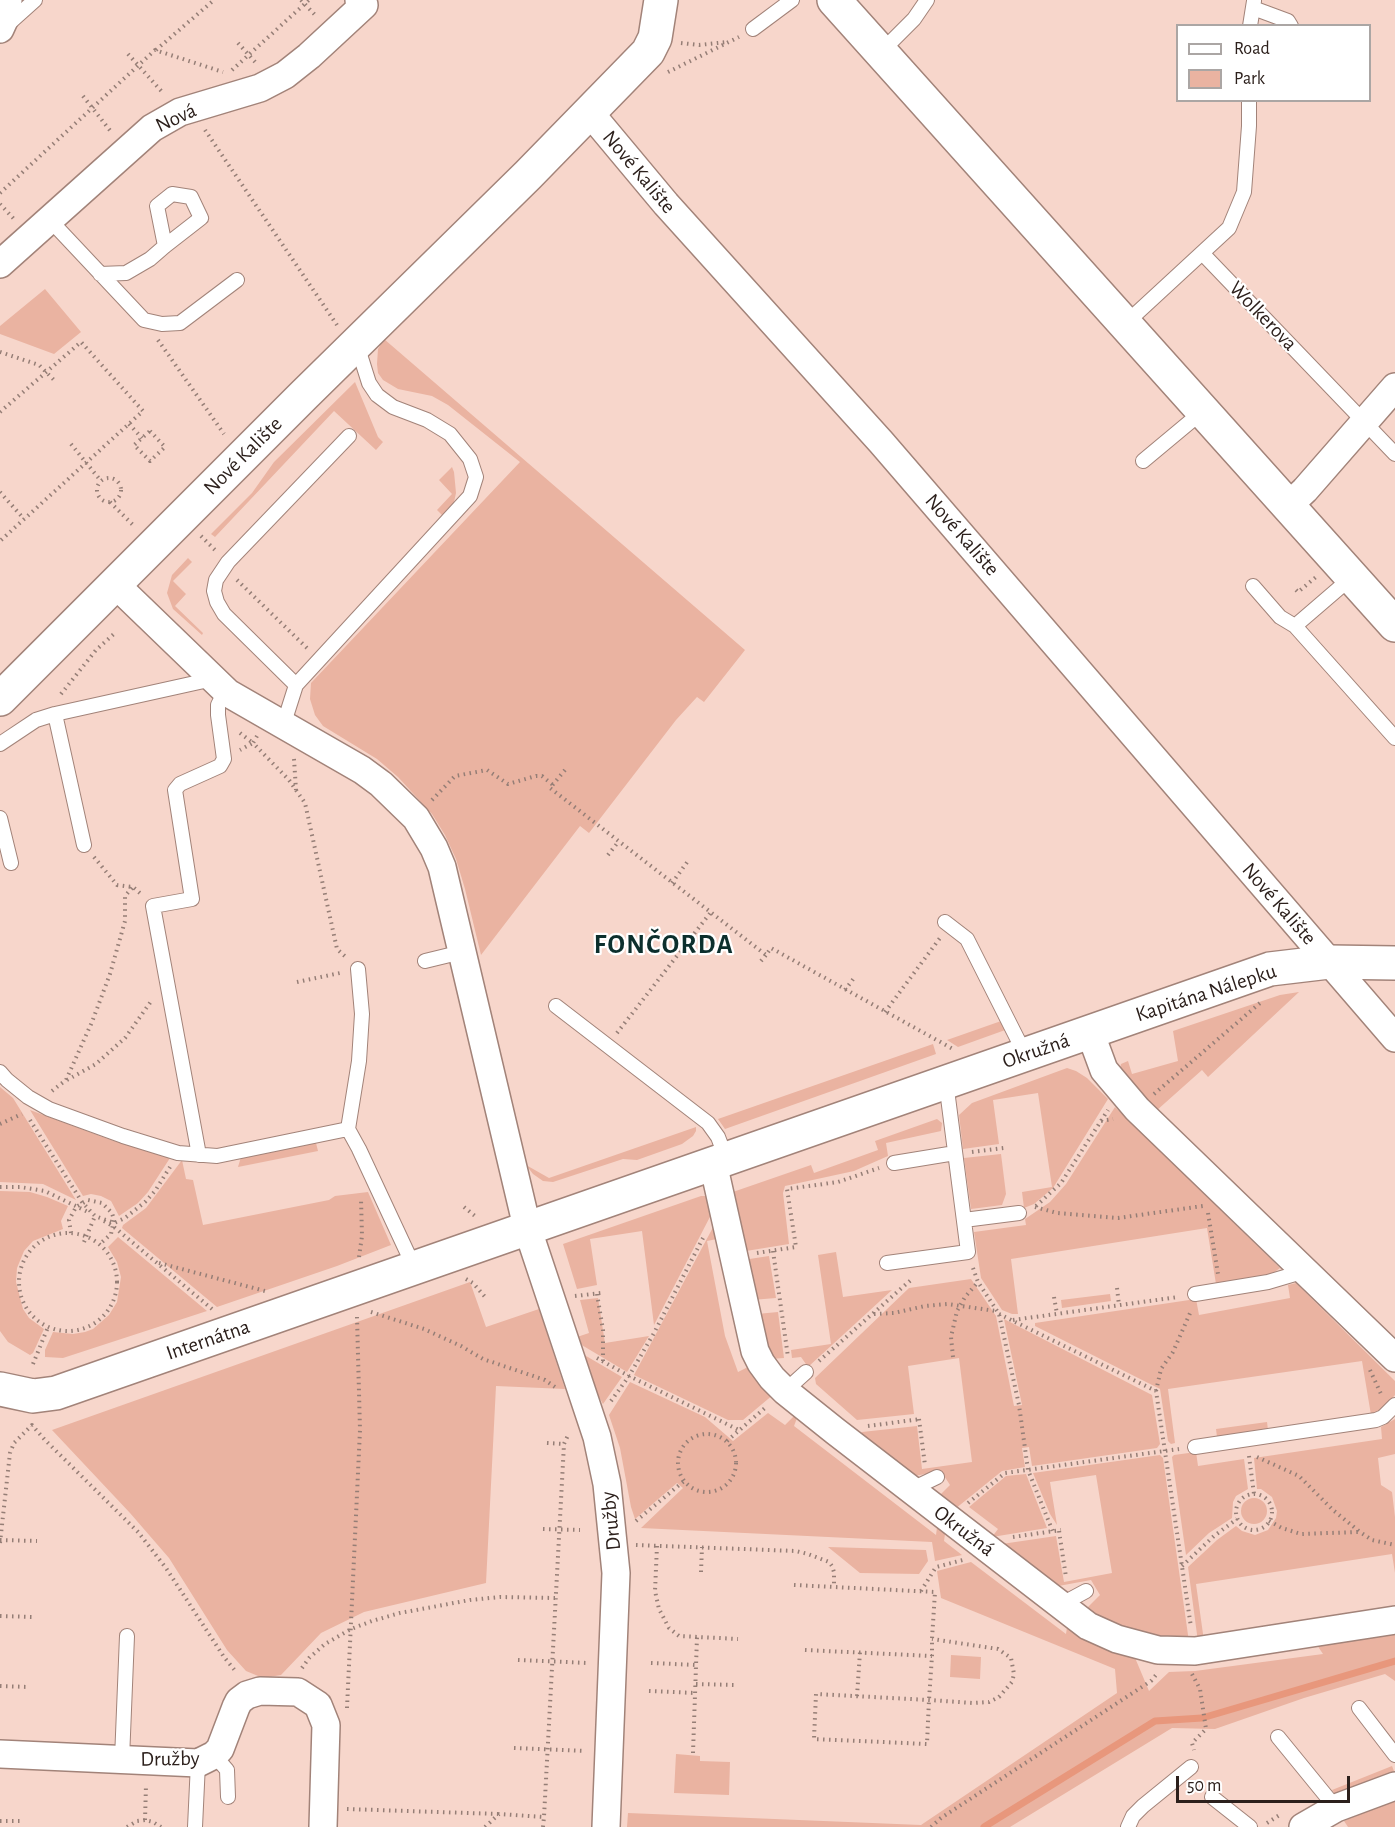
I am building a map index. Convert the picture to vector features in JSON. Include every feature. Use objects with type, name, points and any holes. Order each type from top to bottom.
[{"type":"street","points":[[0,30],[8,0]]},
{"type":"street","name":"Nová","points":[[0,264],[152,128],[185,110],[260,88],[285,75],[364,5],[359,0]]},
{"type":"street","points":[[661,0],[664,40]]},
{"type":"street","points":[[834,0],[1288,506],[1338,573],[1395,625]]},
{"type":"street","name":"Nové Kalište","points":[[0,699],[278,421],[347,335],[590,113],[648,52],[664,40]]},
{"type":"street","name":"Nové Kalište","points":[[590,113],[666,204],[881,442],[1395,1038]]},
{"type":"street","points":[[1288,506],[1305,490],[1395,387]]},
{"type":"street","name":"Družby","points":[[116,585],[219,685],[279,735],[362,770],[396,797],[416,818],[434,848],[442,867],[527,1227],[565,1341],[596,1404],[597,1437],[614,1542],[616,1573],[606,1827]]},
{"type":"street","name":"Kapitána Nálepku","points":[[1090,1032],[1270,969],[1329,962],[1395,963]]},
{"type":"street","name":"Okružná","points":[[527,1227],[720,1160],[953,1068],[1026,1054],[1090,1032],[1104,1070],[1137,1109],[1395,1358]]},
{"type":"street","name":"Okružná","points":[[720,1160],[722,1203],[733,1257],[755,1351],[767,1370],[797,1380],[835,1431],[979,1542],[1066,1601],[1088,1626],[1117,1639],[1158,1650],[1187,1652],[1395,1620]]},
{"type":"street","name":"Internátna","points":[[0,1389],[33,1396],[56,1393],[527,1227]]},
{"type":"street","points":[[253,1692],[289,1690],[305,1695],[318,1705],[326,1725],[331,1818]]},
{"type":"street","name":"Družby","points":[[0,1754],[135,1760],[206,1759],[220,1749],[239,1701],[253,1692]]},
{"type":"street","points":[[1303,1827],[1336,1808],[1395,1786]]},
{"type":"lane","points":[[0,30],[35,0]]},
{"type":"lane","points":[[753,29],[792,0]]},
{"type":"lane","points":[[880,52],[914,19],[927,0]]},
{"type":"lane","points":[[1250,24],[1253,4],[1290,24]]},
{"type":"lane","points":[[1125,324],[1229,228],[1244,192],[1250,126],[1249,102]]},
{"type":"lane","points":[[49,219],[144,320],[162,324],[180,323],[237,280]]},
{"type":"lane","points":[[100,274],[126,273],[150,259],[165,246]]},
{"type":"lane","name":"Wolkerova","points":[[1203,254],[1395,454]]},
{"type":"lane","points":[[279,735],[296,685],[470,496],[477,477],[470,459],[450,434],[427,420],[393,407],[377,395],[347,335]]},
{"type":"lane","points":[[1143,461],[1203,411]]},
{"type":"lane","points":[[296,685],[224,614],[214,591],[216,580],[228,562],[349,436]]},
{"type":"lane","points":[[1295,626],[1338,573]]},
{"type":"lane","points":[[1252,586],[1280,617],[1295,626],[1395,738]]},
{"type":"lane","points":[[0,744],[36,720],[55,714],[219,685],[218,715],[224,759],[220,766],[180,784],[175,790],[192,899],[153,906],[199,1155]]},
{"type":"lane","points":[[55,714],[84,845]]},
{"type":"lane","points":[[0,818],[10,863]]},
{"type":"lane","points":[[947,923],[967,939],[1026,1054]]},
{"type":"lane","points":[[425,961],[462,952]]},
{"type":"lane","points":[[358,969],[362,1014],[359,1061],[348,1129],[414,1267]]},
{"type":"lane","points":[[556,1006],[708,1123],[718,1137],[720,1160]]},
{"type":"lane","points":[[887,1263],[968,1252],[955,1153],[953,1068]]},
{"type":"lane","points":[[3,1076],[39,1103],[50,1108],[123,1136],[178,1153],[217,1156],[348,1129]]},
{"type":"lane","points":[[894,1163],[955,1153]]},
{"type":"lane","points":[[964,1220],[1019,1213]]},
{"type":"lane","points":[[1195,1294],[1268,1282],[1305,1271]]},
{"type":"lane","points":[[1195,1447],[1376,1420],[1392,1409]]},
{"type":"lane","points":[[910,1490],[937,1477]]},
{"type":"lane","points":[[1066,1601],[1086,1591]]},
{"type":"lane","points":[[127,1636],[135,1760]]},
{"type":"lane","points":[[1359,1708],[1395,1755]]},
{"type":"lane","points":[[1278,1737],[1336,1808]]},
{"type":"lane","points":[[195,1827],[206,1759],[227,1770],[228,1797]]},
{"type":"lane","points":[[1128,1827],[1133,1816],[1143,1806],[1191,1767]]},
{"type":"lane","points":[[1212,1797],[1250,1827]]},
{"type":"path","points":[[0,193],[92,107],[214,0]]},
{"type":"path","points":[[155,51],[228,74],[309,0]]},
{"type":"path","points":[[666,73],[753,29]]},
{"type":"path","points":[[664,40],[699,45],[732,41]]},
{"type":"path","points":[[238,43],[243,49]]},
{"type":"path","points":[[128,54],[185,110],[347,335]]},
{"type":"path","points":[[83,96],[125,150]]},
{"type":"path","points":[[144,320],[185,382],[224,434]]},
{"type":"path","points":[[0,412],[81,342],[143,411],[0,541]]},
{"type":"path","points":[[0,352],[39,366],[55,381]]},
{"type":"path","points":[[129,424],[142,438]]},
{"type":"path","points":[[150,430],[165,447],[150,461],[134,445],[142,438],[150,430]]},
{"type":"path","points":[[71,444],[101,481]]},
{"type":"path","points":[[110,502],[117,498],[120,487],[109,478],[101,481],[97,487],[98,494],[103,500],[110,502],[134,526]]},
{"type":"path","points":[[0,492],[24,519]]},
{"type":"path","points":[[201,536],[213,548]]},
{"type":"path","points":[[1296,590],[1298,592],[1338,573]]},
{"type":"path","points":[[242,575],[236,581],[318,659]]},
{"type":"path","points":[[82,667],[96,650],[116,632]]},
{"type":"path","points":[[297,791],[279,735],[253,743],[289,780],[305,803],[337,949],[358,969]]},
{"type":"path","points":[[416,818],[455,777],[487,770],[508,784],[542,776],[553,785]]},
{"type":"path","points":[[565,770],[550,788],[766,954]]},
{"type":"path","points":[[608,855],[619,841]]},
{"type":"path","points":[[84,845],[117,885],[133,887],[153,906]]},
{"type":"path","points":[[672,882],[688,861]]},
{"type":"path","points":[[66,1080],[110,974],[125,921],[125,896],[133,887]]},
{"type":"path","points":[[608,1046],[711,912]]},
{"type":"path","points":[[885,1012],[947,923]]},
{"type":"path","points":[[761,961],[771,948],[885,1012],[953,1068]]},
{"type":"path","points":[[297,982],[358,969]]},
{"type":"path","points":[[845,990],[854,978]]},
{"type":"path","points":[[39,1103],[66,1080],[96,1064],[125,1038],[154,997],[168,984]]},
{"type":"path","points":[[1137,1109],[1266,999]]},
{"type":"path","points":[[3,1076],[82,1202],[95,1216]]},
{"type":"path","points":[[1019,1213],[1035,1207],[1061,1183],[1111,1107]]},
{"type":"path","points":[[0,1124],[25,1112]]},
{"type":"path","points":[[980,1151],[1004,1148]]},
{"type":"path","points":[[114,1225],[145,1202],[159,1185],[178,1153]]},
{"type":"path","points":[[733,1257],[796,1247],[787,1189],[838,1182],[894,1163]]},
{"type":"path","points":[[358,1264],[362,1236],[360,1186],[368,1168]]},
{"type":"path","points":[[0,1186],[45,1191],[114,1225],[218,1314]]},
{"type":"path","points":[[71,1233],[69,1220],[71,1213],[82,1202],[96,1200],[112,1213],[114,1225],[111,1234],[100,1244]]},
{"type":"path","points":[[349,1663],[360,1430],[359,1310],[424,1329],[483,1359],[545,1380],[566,1396],[596,1404],[629,1376],[722,1203]]},
{"type":"path","points":[[1035,1207],[1057,1213],[1118,1218],[1206,1206],[1218,1271],[1218,1290]]},
{"type":"path","points":[[464,1207],[476,1216]]},
{"type":"path","points":[[84,1242],[95,1216]]},
{"type":"path","points":[[71,1233],[87,1236],[100,1244],[110,1256],[116,1270],[118,1285],[114,1300],[105,1314],[93,1324],[79,1330],[63,1331],[48,1327],[34,1317],[24,1304],[19,1287],[20,1270],[27,1254],[39,1242],[55,1234],[71,1233]]},
{"type":"path","points":[[773,1251],[788,1355],[797,1380]]},
{"type":"path","points":[[968,1252],[978,1282],[998,1312],[1029,1470],[1053,1532]]},
{"type":"path","points":[[727,1441],[874,1314],[937,1256]]},
{"type":"path","points":[[155,1262],[267,1291]]},
{"type":"path","points":[[458,1275],[473,1283],[486,1298]]},
{"type":"path","points":[[953,1357],[951,1337],[957,1311],[978,1282]]},
{"type":"path","points":[[1117,1288],[1119,1305]]},
{"type":"path","points":[[579,1296],[599,1293],[603,1330],[603,1362]]},
{"type":"path","points":[[931,1827],[941,1818],[1151,1681],[1187,1652],[1182,1566],[1156,1391],[1161,1369],[1173,1352],[1185,1326],[1195,1294],[1013,1320]]},
{"type":"path","points":[[1054,1297],[1057,1314]]},
{"type":"path","points":[[874,1314],[894,1313],[936,1305],[998,1312],[1156,1391]]},
{"type":"path","points":[[33,1364],[48,1327]]},
{"type":"path","points":[[565,1341],[629,1376],[739,1430]]},
{"type":"path","points":[[1367,1364],[1392,1409]]},
{"type":"path","points":[[835,1431],[920,1419],[926,1467]]},
{"type":"path","points":[[37,1541],[0,1541],[10,1453],[14,1443],[32,1425],[138,1532],[190,1603],[224,1657],[253,1692]]},
{"type":"path","points":[[543,1827],[564,1444],[571,1428]]},
{"type":"path","points":[[699,1434],[709,1434],[727,1441],[733,1448],[736,1467],[727,1484],[710,1492],[692,1487],[684,1481],[678,1463],[684,1445],[691,1438],[699,1434]]},
{"type":"path","points":[[547,1443],[564,1444]]},
{"type":"path","points":[[948,1519],[1005,1473],[1195,1447]]},
{"type":"path","points":[[1254,1494],[1248,1453],[1299,1476],[1359,1532],[1372,1540],[1395,1545]]},
{"type":"path","points":[[636,1533],[636,1521],[684,1481]]},
{"type":"path","points":[[1254,1494],[1264,1497],[1272,1511],[1269,1521],[1255,1530],[1245,1527],[1237,1519],[1237,1504],[1244,1497],[1254,1494]]},
{"type":"path","points":[[1182,1566],[1214,1536],[1237,1519]]},
{"type":"path","points":[[1269,1521],[1301,1534],[1359,1532]]},
{"type":"path","points":[[543,1529],[580,1530]]},
{"type":"path","points":[[979,1542],[1060,1531],[1067,1581],[1066,1601]]},
{"type":"path","points":[[640,1545],[796,1551],[829,1562],[834,1572],[834,1587]]},
{"type":"path","points":[[657,1546],[656,1591],[659,1609],[669,1628],[678,1636],[738,1639]]},
{"type":"path","points":[[701,1572],[702,1547]]},
{"type":"path","points":[[921,1591],[936,1567]]},
{"type":"path","points":[[795,1585],[935,1592],[933,1639],[929,1700],[927,1744],[814,1739],[816,1694],[929,1700],[989,1702],[999,1697],[1012,1682],[1014,1674],[1011,1658],[998,1649],[933,1639]]},
{"type":"path","points":[[289,1690],[309,1658],[326,1644],[351,1629],[400,1613],[470,1600],[500,1597],[555,1598]]},
{"type":"path","points":[[0,1616],[33,1617]]},
{"type":"path","points":[[693,1753],[698,1637]]},
{"type":"path","points":[[805,1650],[932,1656]]},
{"type":"path","points":[[857,1696],[860,1652]]},
{"type":"path","points":[[518,1660],[578,1662]]},
{"type":"path","points":[[651,1663],[696,1665]]},
{"type":"path","points":[[696,1684],[735,1685]]},
{"type":"path","points":[[0,1686],[30,1687]]},
{"type":"path","points":[[1192,1743],[1206,1729],[1200,1689]]},
{"type":"path","points":[[649,1691],[695,1693]]},
{"type":"path","points":[[514,1748],[609,1752]]},
{"type":"path","points":[[135,1760],[145,1820]]},
{"type":"path","points":[[331,1818],[499,1814],[544,1817]]},
{"type":"path","points":[[485,1827],[499,1814]]},
{"type":"path","points":[[127,1827],[137,1821],[145,1820],[160,1827]]},
{"type":"path","points":[[0,1821],[24,1821]]},
{"type":"green space","points":[[45,289],[81,332],[54,354],[0,334],[0,326]]},
{"type":"green space","points":[[384,339],[745,650],[704,702],[697,697],[676,720],[589,833],[580,826],[481,955],[456,859],[432,814],[398,777],[377,759],[323,726],[315,715],[310,699],[311,683],[520,462],[448,405],[432,396],[398,389],[383,380],[378,373],[377,364],[378,349]]},
{"type":"green space","points":[[355,382],[378,437],[383,442],[376,450],[334,411],[215,537],[211,534],[252,493],[274,462]]},
{"type":"green space","points":[[452,467],[456,493],[445,518],[437,510],[452,494],[439,480]]},
{"type":"green space","points":[[188,558],[192,562],[173,581],[186,594],[175,606],[203,633],[202,635],[173,609],[167,593],[172,575]]},
{"type":"green space","points":[[1299,992],[1208,1077],[1202,1070],[1156,1111],[1120,1070],[1121,1064],[1128,1061],[1132,1074],[1178,1061],[1173,1031],[1280,995]]},
{"type":"green space","points":[[1004,1020],[1008,1029],[958,1047],[947,1040]]},
{"type":"green space","points":[[933,1044],[936,1054],[725,1129],[718,1119]]},
{"type":"green space","points":[[1067,1068],[1087,1078],[1108,1099],[1053,1188],[1034,1204],[1024,1208],[1022,1192],[1052,1187],[1038,1093],[993,1100],[999,1144],[963,1149],[959,1115],[972,1103]]},
{"type":"green space","points":[[0,1087],[13,1098],[76,1200],[43,1184],[0,1182]]},
{"type":"green space","points":[[1115,1107],[1280,1268],[1272,1274],[1216,1284],[1207,1228],[1011,1259],[1018,1314],[1002,1310],[981,1278],[974,1232],[1026,1225],[1025,1219],[1050,1202],[1066,1184]]},
{"type":"green space","points":[[30,1110],[111,1140],[170,1158],[148,1192],[138,1203],[119,1216],[111,1201],[91,1194],[83,1196]]},
{"type":"green space","points":[[937,1119],[942,1123],[941,1131],[886,1143],[888,1156],[854,1171],[785,1186],[783,1193],[789,1244],[740,1252],[730,1193],[811,1165],[814,1173],[878,1150],[875,1141]]},
{"type":"green space","points":[[696,1127],[693,1136],[682,1144],[637,1160],[623,1159],[553,1182],[543,1181],[526,1165],[549,1178]]},
{"type":"green space","points":[[316,1143],[318,1151],[238,1167],[241,1157]]},
{"type":"green space","points":[[1001,1154],[1006,1194],[1002,1205],[971,1209],[964,1158]]},
{"type":"green space","points":[[182,1160],[186,1179],[193,1180],[203,1225],[329,1200],[335,1196],[368,1192],[391,1245],[217,1307],[122,1228],[146,1208]]},
{"type":"green space","points":[[0,1191],[30,1192],[68,1206],[61,1221],[63,1229],[33,1241],[24,1251],[17,1268],[16,1282],[23,1309],[29,1318],[44,1329],[30,1355],[8,1342],[0,1331]]},
{"type":"green space","points":[[706,1196],[711,1200],[713,1211],[654,1325],[642,1231],[590,1239],[597,1285],[577,1289],[563,1244]]},
{"type":"green space","points":[[718,1218],[722,1238],[707,1241],[725,1336],[738,1372],[752,1365],[774,1394],[743,1420],[728,1420],[634,1375]]},
{"type":"green space","points":[[118,1237],[207,1311],[63,1358],[45,1357],[45,1350],[53,1332],[73,1334],[93,1329],[109,1315],[117,1302],[121,1277],[117,1262],[108,1247]]},
{"type":"green space","points":[[836,1252],[843,1297],[892,1290],[808,1367],[801,1357],[792,1358],[791,1350],[831,1344],[818,1255]]},
{"type":"green space","points":[[769,1256],[776,1298],[752,1300],[743,1260]]},
{"type":"green space","points":[[971,1279],[996,1316],[1014,1406],[1022,1405],[1004,1319],[1152,1395],[1160,1444],[1157,1448],[1032,1466],[1029,1447],[1022,1448],[1025,1467],[1002,1471],[950,1513],[934,1501],[950,1485],[941,1471],[904,1478],[856,1440],[862,1432],[917,1426],[922,1469],[972,1462],[959,1358],[908,1366],[914,1414],[857,1420],[816,1384],[815,1378],[909,1288]]},
{"type":"green space","points":[[470,1282],[486,1327],[539,1309],[565,1389],[496,1386],[486,1583],[364,1612],[321,1633],[281,1675],[263,1678],[246,1671],[227,1650],[169,1558],[52,1430]]},
{"type":"green space","points":[[1296,1283],[1395,1381],[1395,1395],[1381,1411],[1371,1415],[1362,1361],[1168,1389],[1175,1443],[1171,1444],[1168,1441],[1160,1389],[1035,1326],[1035,1323],[1196,1299],[1199,1315],[1290,1298],[1288,1285]]},
{"type":"green space","points":[[1110,1294],[1111,1301],[1062,1308],[1061,1300]]},
{"type":"green space","points":[[598,1298],[605,1343],[649,1336],[627,1372],[575,1341],[574,1338],[589,1333],[580,1300]]},
{"type":"green space","points":[[778,1312],[784,1358],[770,1359],[757,1314]]},
{"type":"green space","points":[[581,1353],[622,1377],[603,1404],[590,1382]]},
{"type":"green space","points":[[630,1382],[705,1417],[733,1441],[768,1413],[785,1425],[794,1416],[797,1418],[794,1426],[936,1535],[938,1520],[946,1527],[944,1541],[962,1555],[935,1561],[932,1542],[641,1528],[683,1488],[677,1483],[635,1519],[620,1448],[609,1415]]},
{"type":"green space","points":[[1395,1419],[1395,1454],[1378,1458],[1381,1485],[1392,1492],[1395,1517],[1395,1573],[1392,1554],[1196,1584],[1204,1641],[1198,1642],[1188,1567],[1236,1526],[1242,1531],[1255,1535],[1268,1530],[1276,1518],[1277,1511],[1272,1497],[1261,1489],[1257,1489],[1254,1458],[1382,1439],[1381,1427]]},
{"type":"green space","points":[[1267,1422],[1268,1430],[1217,1437],[1216,1429]]},
{"type":"green space","points":[[1196,1452],[1198,1466],[1244,1459],[1248,1489],[1236,1496],[1233,1502],[1232,1518],[1209,1533],[1186,1555],[1172,1457]]},
{"type":"green space","points":[[1160,1455],[1163,1458],[1189,1642],[1156,1641],[1084,1611],[1100,1595],[1091,1580],[1053,1587],[995,1545],[1056,1536],[1064,1582],[1112,1573],[1096,1475],[1050,1482],[1057,1525],[1033,1473]]},
{"type":"green space","points":[[1026,1474],[1047,1528],[992,1537],[998,1529],[969,1507],[1006,1476]]},
{"type":"green space","points":[[1254,1498],[1263,1502],[1267,1511],[1263,1520],[1254,1524],[1245,1520],[1241,1511],[1245,1502]]},
{"type":"green space","points":[[828,1547],[926,1550],[928,1561],[919,1574],[860,1573]]},
{"type":"green space","points":[[971,1562],[1066,1634],[1068,1621],[1133,1653],[1149,1691],[1169,1672],[1195,1671],[1323,1654],[1315,1642],[1395,1629],[1395,1681],[1385,1674],[1304,1698],[1215,1729],[1172,1728],[1010,1827],[627,1827],[628,1813],[921,1825],[1117,1693],[1115,1669],[941,1598],[937,1571]]},
{"type":"green space","points":[[951,1655],[981,1657],[980,1679],[950,1677]]},
{"type":"green space","points":[[676,1754],[700,1756],[700,1761],[730,1762],[729,1795],[674,1793]]},
{"type":"green space","points":[[1392,1766],[1394,1771],[1336,1795],[1332,1790]]},
{"type":"green space","points":[[1395,1799],[1395,1827],[1348,1827],[1344,1821],[1366,1810]]},
{"type":"waterway","points":[[984,1827],[1155,1721],[1202,1718],[1395,1661]]},
{"type":"district","name":"FONČORDA","points":[[664,945]]}]
